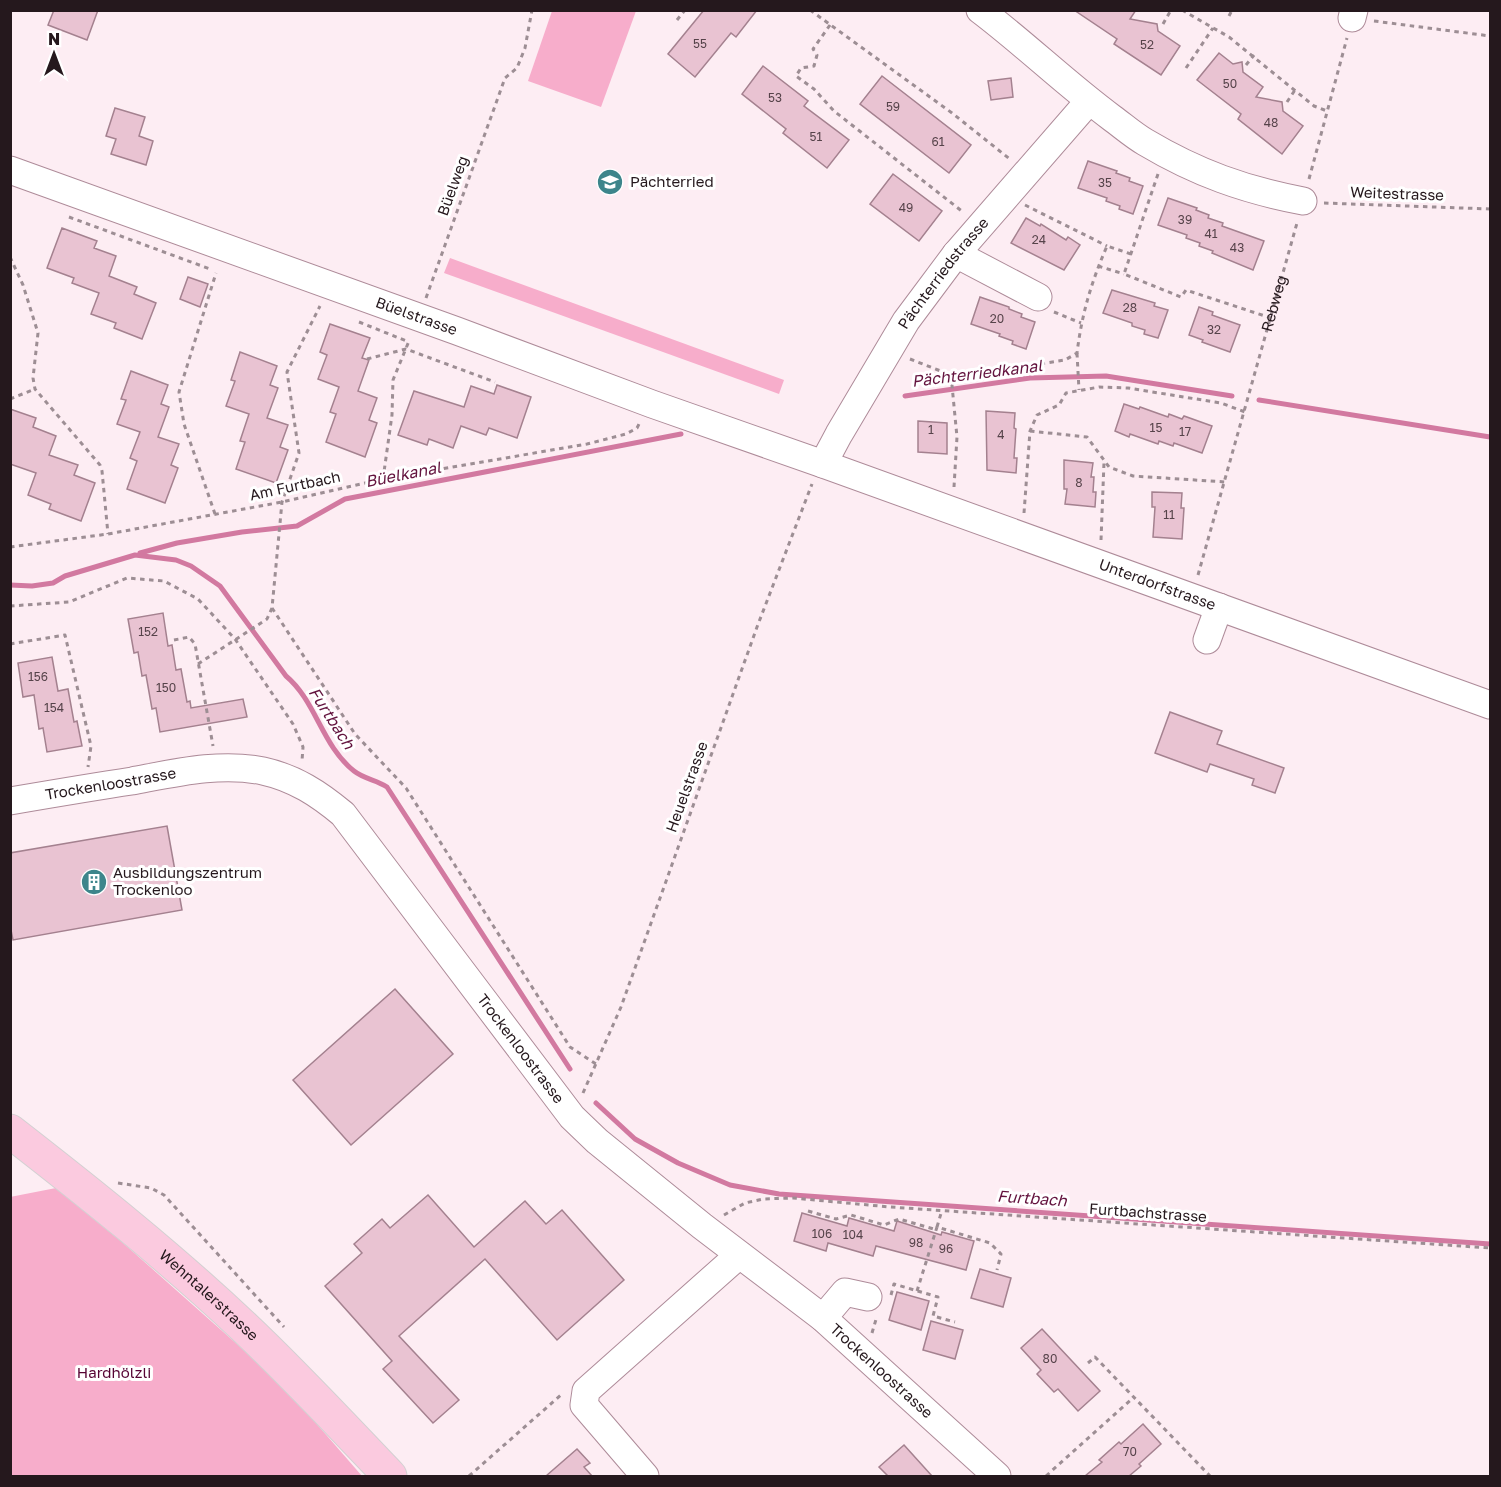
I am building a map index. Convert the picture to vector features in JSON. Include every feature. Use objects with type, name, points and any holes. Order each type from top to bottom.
[{"type":"main road","name":"Wehntalerstrasse","points":[[10,1131],[139,1233],[234,1318],[294,1376],[390,1476]]},
{"type":"street","points":[[980,10],[1014,36],[1089,101],[1144,142],[1221,180],[1270,195],[1304,201]]},
{"type":"street","name":"Pächterriedstrasse","points":[[821,464],[906,321],[956,254],[1089,101]]},
{"type":"street","name":"Büelstrasse","points":[[10,170],[821,464]]},
{"type":"street","points":[[956,254],[1038,297]]},
{"type":"street","name":"Unterdorfstrasse","points":[[821,464],[1491,705]]},
{"type":"street","points":[[1207,640],[1219,607]]},
{"type":"street","name":"Trockenloostrasse","points":[[10,801],[182,772],[230,768],[264,771],[301,784],[323,797],[343,814],[572,1117],[597,1141],[739,1256],[823,1318],[997,1476]]},
{"type":"street","points":[[645,1476],[584,1405],[586,1391],[739,1256]]},
{"type":"street","points":[[823,1318],[845,1292],[878,1304]]},
{"type":"path","name":"Büelweg","points":[[424,302],[505,78],[517,68],[525,48],[532,10]]},
{"type":"path","points":[[677,21],[685,10]]},
{"type":"path","points":[[810,10],[952,113],[1027,173]]},
{"type":"path","points":[[1163,24],[1171,10]]},
{"type":"path","points":[[1182,10],[1254,55],[1314,106],[1328,111]]},
{"type":"path","points":[[1229,16],[1232,10]]},
{"type":"path","points":[[1353,14],[1491,36]]},
{"type":"path","name":"Rebweg","points":[[1192,597],[1304,201],[1353,14]]},
{"type":"path","points":[[830,25],[813,49],[817,55],[817,62],[814,66],[801,68],[796,76],[814,89],[834,111],[981,226]]},
{"type":"path","points":[[1186,68],[1213,28]]},
{"type":"path","points":[[1246,65],[1254,55]]},
{"type":"path","points":[[1287,102],[1295,90]]},
{"type":"path","points":[[1124,274],[1166,153]]},
{"type":"path","points":[[1007,195],[1107,246],[1131,254]]},
{"type":"path","name":"Weitestrasse","points":[[1304,201],[1364,206],[1491,209]]},
{"type":"path","points":[[66,216],[210,269]]},
{"type":"path","points":[[1079,391],[1077,353],[1081,323],[1092,281],[1107,246]]},
{"type":"path","points":[[10,257],[23,285],[38,333],[33,378],[35,389],[100,465],[108,534]]},
{"type":"path","points":[[1098,266],[1181,297],[1186,290],[1271,318]]},
{"type":"path","points":[[215,514],[184,424],[179,392],[216,273]]},
{"type":"path","points":[[198,664],[267,619],[272,608],[279,555],[282,502],[299,453],[287,372],[319,305],[329,309]]},
{"type":"path","points":[[359,322],[409,342]]},
{"type":"path","points":[[383,479],[392,415],[393,380],[412,335]]},
{"type":"path","points":[[367,359],[406,349],[495,382]]},
{"type":"path","points":[[888,351],[956,376],[1065,360],[1077,353]]},
{"type":"path","points":[[951,375],[957,437],[954,489]]},
{"type":"path","points":[[1023,536],[1030,431],[1037,415],[1059,405],[1066,393],[1099,387],[1128,388],[1221,403],[1245,412]]},
{"type":"path","points":[[10,399],[35,389]]},
{"type":"path","name":"Am Furtbach","points":[[10,547],[108,534],[282,502],[383,479],[587,444],[626,434],[637,428],[641,421]]},
{"type":"path","points":[[1030,431],[1087,437],[1109,467],[1133,476],[1226,482]]},
{"type":"path","points":[[1101,542],[1104,460]]},
{"type":"path","name":"Heuelstrasse","points":[[572,1117],[621,1007],[757,627],[821,464]]},
{"type":"path","points":[[10,606],[69,602],[127,579],[164,581],[198,599],[235,639],[293,724],[303,747],[301,784]]},
{"type":"path","points":[[272,608],[355,734],[406,788],[570,1047],[596,1064]]},
{"type":"path","points":[[10,644],[65,635],[91,746],[88,775]]},
{"type":"path","points":[[174,640],[189,637],[195,644],[214,754]]},
{"type":"path","name":"Furtbachstrasse","points":[[702,1226],[746,1203],[763,1199],[793,1198],[1491,1248]]},
{"type":"path","points":[[917,1291],[942,1210]]},
{"type":"path","points":[[808,1211],[836,1219],[851,1215],[884,1225],[899,1219],[990,1243],[1001,1254],[997,1270]]},
{"type":"path","points":[[865,1355],[878,1304],[894,1284],[938,1297],[933,1316],[955,1322]]},
{"type":"path","points":[[1088,1364],[1095,1357],[1210,1476]]},
{"type":"path","points":[[1046,1476],[1134,1397]]},
{"type":"green space","points":[[552,11],[636,11],[601,107],[528,81]]},
{"type":"green space","points":[[450,258],[784,380],[779,394],[444,273]]},
{"type":"green space","name":"Hardhölzli","points":[[56,1188],[122,1242],[282,1384],[362,1476],[11,1476],[10,1197]]},
{"type":"building","points":[[54,10],[98,10],[87,40],[48,25]]},
{"type":"building","points":[[704,10],[757,10],[736,37],[731,33],[695,77],[668,54]]},
{"type":"building","points":[[1074,10],[1136,10],[1130,19],[1157,24],[1158,31],[1180,46],[1161,75],[1114,44],[1117,39]]},
{"type":"building","points":[[1219,53],[1233,64],[1242,62],[1243,72],[1263,87],[1256,97],[1282,102],[1283,111],[1303,126],[1282,154],[1238,119],[1241,114],[1197,80]]},
{"type":"building","points":[[763,66],[808,101],[804,106],[849,140],[827,168],[783,133],[786,129],[742,94]]},
{"type":"building","points":[[882,76],[971,145],[949,173],[860,104]]},
{"type":"building","points":[[1011,78],[1013,97],[991,100],[988,81]]},
{"type":"building","points":[[115,108],[145,117],[139,136],[153,141],[146,165],[111,154],[116,139],[106,136]]},
{"type":"building","points":[[1088,161],[1117,171],[1116,173],[1130,178],[1129,181],[1143,186],[1133,214],[1106,201],[1107,198],[1078,188]]},
{"type":"building","points":[[893,174],[942,211],[919,241],[870,204]]},
{"type":"building","points":[[1168,198],[1197,208],[1196,210],[1209,215],[1208,218],[1223,223],[1222,226],[1264,241],[1253,270],[1212,253],[1213,251],[1199,246],[1200,243],[1186,238],[1187,235],[1158,225]]},
{"type":"building","points":[[1026,218],[1080,245],[1064,270],[1011,243]]},
{"type":"building","points":[[62,228],[97,241],[94,248],[116,256],[109,276],[137,287],[134,294],[156,303],[142,339],[114,328],[116,323],[91,314],[99,293],[72,283],[74,278],[47,268]]},
{"type":"building","points":[[188,277],[208,284],[200,307],[180,299]]},
{"type":"building","points":[[1112,290],[1155,303],[1154,306],[1168,310],[1158,338],[1144,334],[1145,330],[1132,326],[1132,323],[1103,313]]},
{"type":"building","points":[[980,297],[1009,307],[1022,314],[1021,317],[1035,322],[1026,349],[1012,344],[1013,341],[999,336],[1000,334],[971,324]]},
{"type":"building","points":[[1199,307],[1213,312],[1212,315],[1240,325],[1230,352],[1189,335]]},
{"type":"building","points":[[330,324],[370,338],[362,358],[369,360],[358,391],[377,398],[369,420],[377,423],[365,457],[326,442],[336,414],[330,412],[339,387],[318,379],[327,355],[320,352]]},
{"type":"building","points":[[240,352],[277,366],[270,385],[278,388],[267,418],[288,425],[280,447],[288,450],[276,483],[236,469],[245,442],[240,441],[249,414],[226,406],[235,381],[231,380]]},
{"type":"building","points":[[131,371],[168,385],[161,404],[169,407],[158,437],[179,444],[171,465],[178,468],[165,503],[127,489],[137,461],[130,458],[140,432],[117,424],[126,400],[121,399]]},
{"type":"building","points":[[497,385],[531,397],[517,438],[489,428],[486,435],[461,426],[453,448],[429,439],[427,445],[398,435],[414,391],[464,407],[471,386],[494,394]]},
{"type":"building","points":[[1124,404],[1168,417],[1169,414],[1182,419],[1184,416],[1212,426],[1202,453],[1174,443],[1173,446],[1159,441],[1158,444],[1115,431]]},
{"type":"building","points":[[10,409],[36,418],[33,427],[56,436],[49,455],[78,465],[74,475],[95,483],[81,521],[49,509],[51,504],[28,495],[36,473],[10,464]]},
{"type":"building","points":[[986,411],[1015,413],[1016,473],[987,470]]},
{"type":"building","points":[[918,421],[947,423],[947,454],[918,452]]},
{"type":"building","points":[[1064,460],[1093,463],[1091,477],[1094,477],[1093,492],[1096,492],[1095,507],[1065,504],[1067,489],[1064,489]]},
{"type":"building","points":[[1152,492],[1182,493],[1181,508],[1184,508],[1182,539],[1153,537],[1155,507],[1152,507]]},
{"type":"building","points":[[163,613],[168,646],[172,645],[176,670],[181,669],[187,702],[190,701],[191,708],[243,699],[247,717],[160,732],[156,708],[152,709],[146,675],[142,676],[138,652],[134,653],[128,619]]},
{"type":"building","points":[[52,657],[58,691],[68,689],[74,722],[77,721],[82,746],[47,752],[43,728],[39,729],[34,695],[23,697],[18,663]]},
{"type":"building","points":[[1170,712],[1222,731],[1217,744],[1284,768],[1275,793],[1252,785],[1254,779],[1210,764],[1207,772],[1155,753]]},
{"type":"building","name":"Ausbildungszentrum Trockenloo","points":[[167,826],[182,910],[13,940],[10,925],[10,853]]},
{"type":"building","points":[[395,989],[453,1054],[351,1145],[293,1080]]},
{"type":"building","points":[[428,1195],[474,1247],[525,1201],[546,1224],[562,1210],[624,1280],[557,1340],[485,1259],[399,1336],[459,1400],[433,1423],[383,1369],[392,1361],[325,1286],[362,1253],[354,1244],[382,1219],[390,1228]]},
{"type":"building","points":[[802,1213],[847,1226],[849,1218],[894,1231],[897,1221],[941,1235],[942,1232],[974,1241],[966,1270],[876,1246],[873,1256],[828,1243],[826,1251],[794,1241]]},
{"type":"building","points":[[980,1269],[1011,1278],[1003,1307],[971,1298]]},
{"type":"building","points":[[897,1292],[929,1301],[921,1330],[889,1320]]},
{"type":"building","points":[[931,1321],[963,1330],[955,1359],[923,1350]]},
{"type":"building","points":[[1042,1329],[1100,1391],[1078,1411],[1058,1389],[1054,1392],[1037,1374],[1041,1370],[1021,1348]]},
{"type":"building","points":[[1143,1424],[1161,1444],[1139,1464],[1141,1466],[1129,1476],[1085,1476],[1102,1462],[1099,1460],[1119,1442],[1121,1444]]},
{"type":"building","points":[[904,1445],[932,1476],[888,1476],[879,1467]]},
{"type":"building","points":[[577,1449],[590,1463],[584,1467],[592,1476],[546,1476]]},
{"type":"waterway","name":"Pächterriedkanal","points":[[905,396],[1030,378],[1106,376],[1232,396]]},
{"type":"waterway","name":"Pächterriedkanal","points":[[1259,400],[1490,437]]},
{"type":"waterway","name":"Büelkanal","points":[[140,553],[177,543],[297,526],[345,499],[681,434]]},
{"type":"waterway","name":"Furtbach","points":[[10,585],[32,586],[53,583],[65,576],[135,555],[176,560],[191,566],[220,586],[286,676],[305,698],[326,737],[343,761],[358,774],[387,787],[570,1069]]},
{"type":"waterway","name":"Furtbach","points":[[596,1103],[635,1139],[678,1163],[730,1185],[779,1194],[1490,1244]]},
{"type":"place","name":"Pächterried","points":[[610,182]]},
{"type":"place","name":"Ausbildungszentrum Trockenloo","points":[[94,882]]}]
